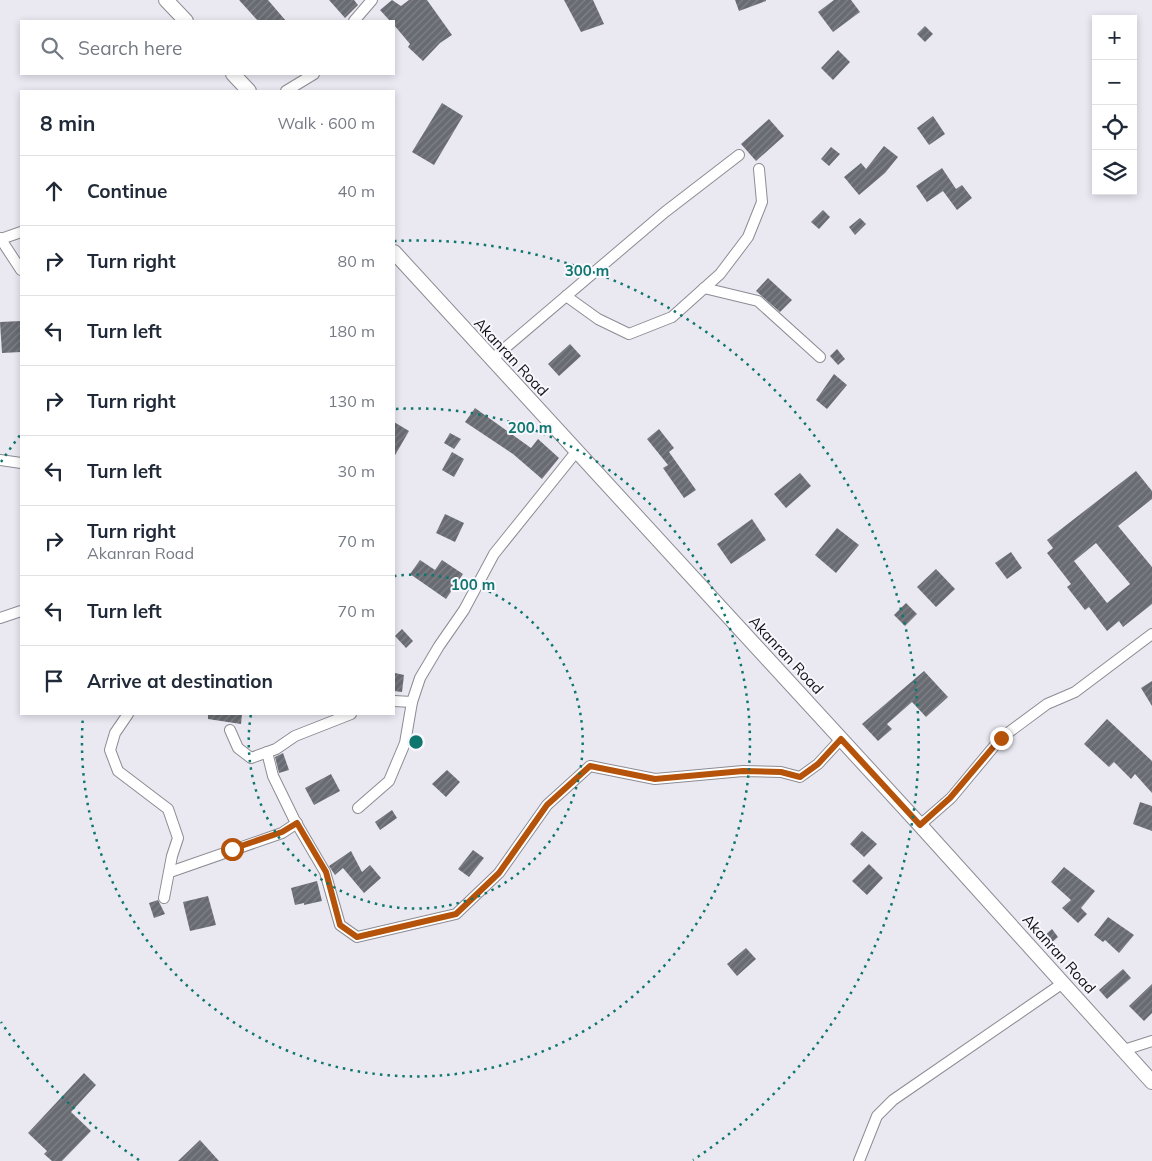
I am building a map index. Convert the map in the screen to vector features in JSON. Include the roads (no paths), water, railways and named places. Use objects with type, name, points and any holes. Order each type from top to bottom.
[{"type":"main road","points":[[166,0],[185,20]]},
{"type":"main road","points":[[234,75],[248,90]]},
{"type":"main road","name":"Akanran Road","points":[[395,253],[491,360],[920,825],[1152,1082]]},
{"type":"street","points":[[355,20],[372,0]]},
{"type":"street","points":[[288,90],[312,75]]},
{"type":"street","points":[[491,360],[672,206],[738,155]]},
{"type":"street","points":[[566,296],[598,318],[629,334],[672,317],[720,274],[748,237],[762,202],[759,169]]},
{"type":"street","points":[[20,232],[1,238],[20,268]]},
{"type":"street","points":[[704,288],[758,301],[820,357]]},
{"type":"street","points":[[358,808],[389,781],[405,743],[412,702],[420,678],[464,610],[494,554],[576,452]]},
{"type":"street","points":[[0,460],[20,463]]},
{"type":"street","points":[[0,618],[20,611]]},
{"type":"street","points":[[920,825],[950,798],[1001,738],[1048,704],[1075,692],[1152,634]]},
{"type":"street","points":[[395,701],[412,702]]},
{"type":"street","points":[[127,715],[115,733],[110,750],[118,770],[168,809],[178,838],[172,856],[164,898]]},
{"type":"street","points":[[230,730],[238,748],[251,758],[267,752],[295,736],[348,715]]},
{"type":"street","points":[[267,752],[273,776],[297,823],[326,872],[340,925],[357,937],[456,914],[499,873],[547,805],[590,766],[655,779],[743,771],[781,772],[800,777],[818,764],[841,739]]},
{"type":"street","points":[[170,872],[282,832],[297,823]]},
{"type":"street","points":[[859,1161],[877,1116],[893,1100],[1063,983]]},
{"type":"street","points":[[1124,1050],[1152,1041]]}]
